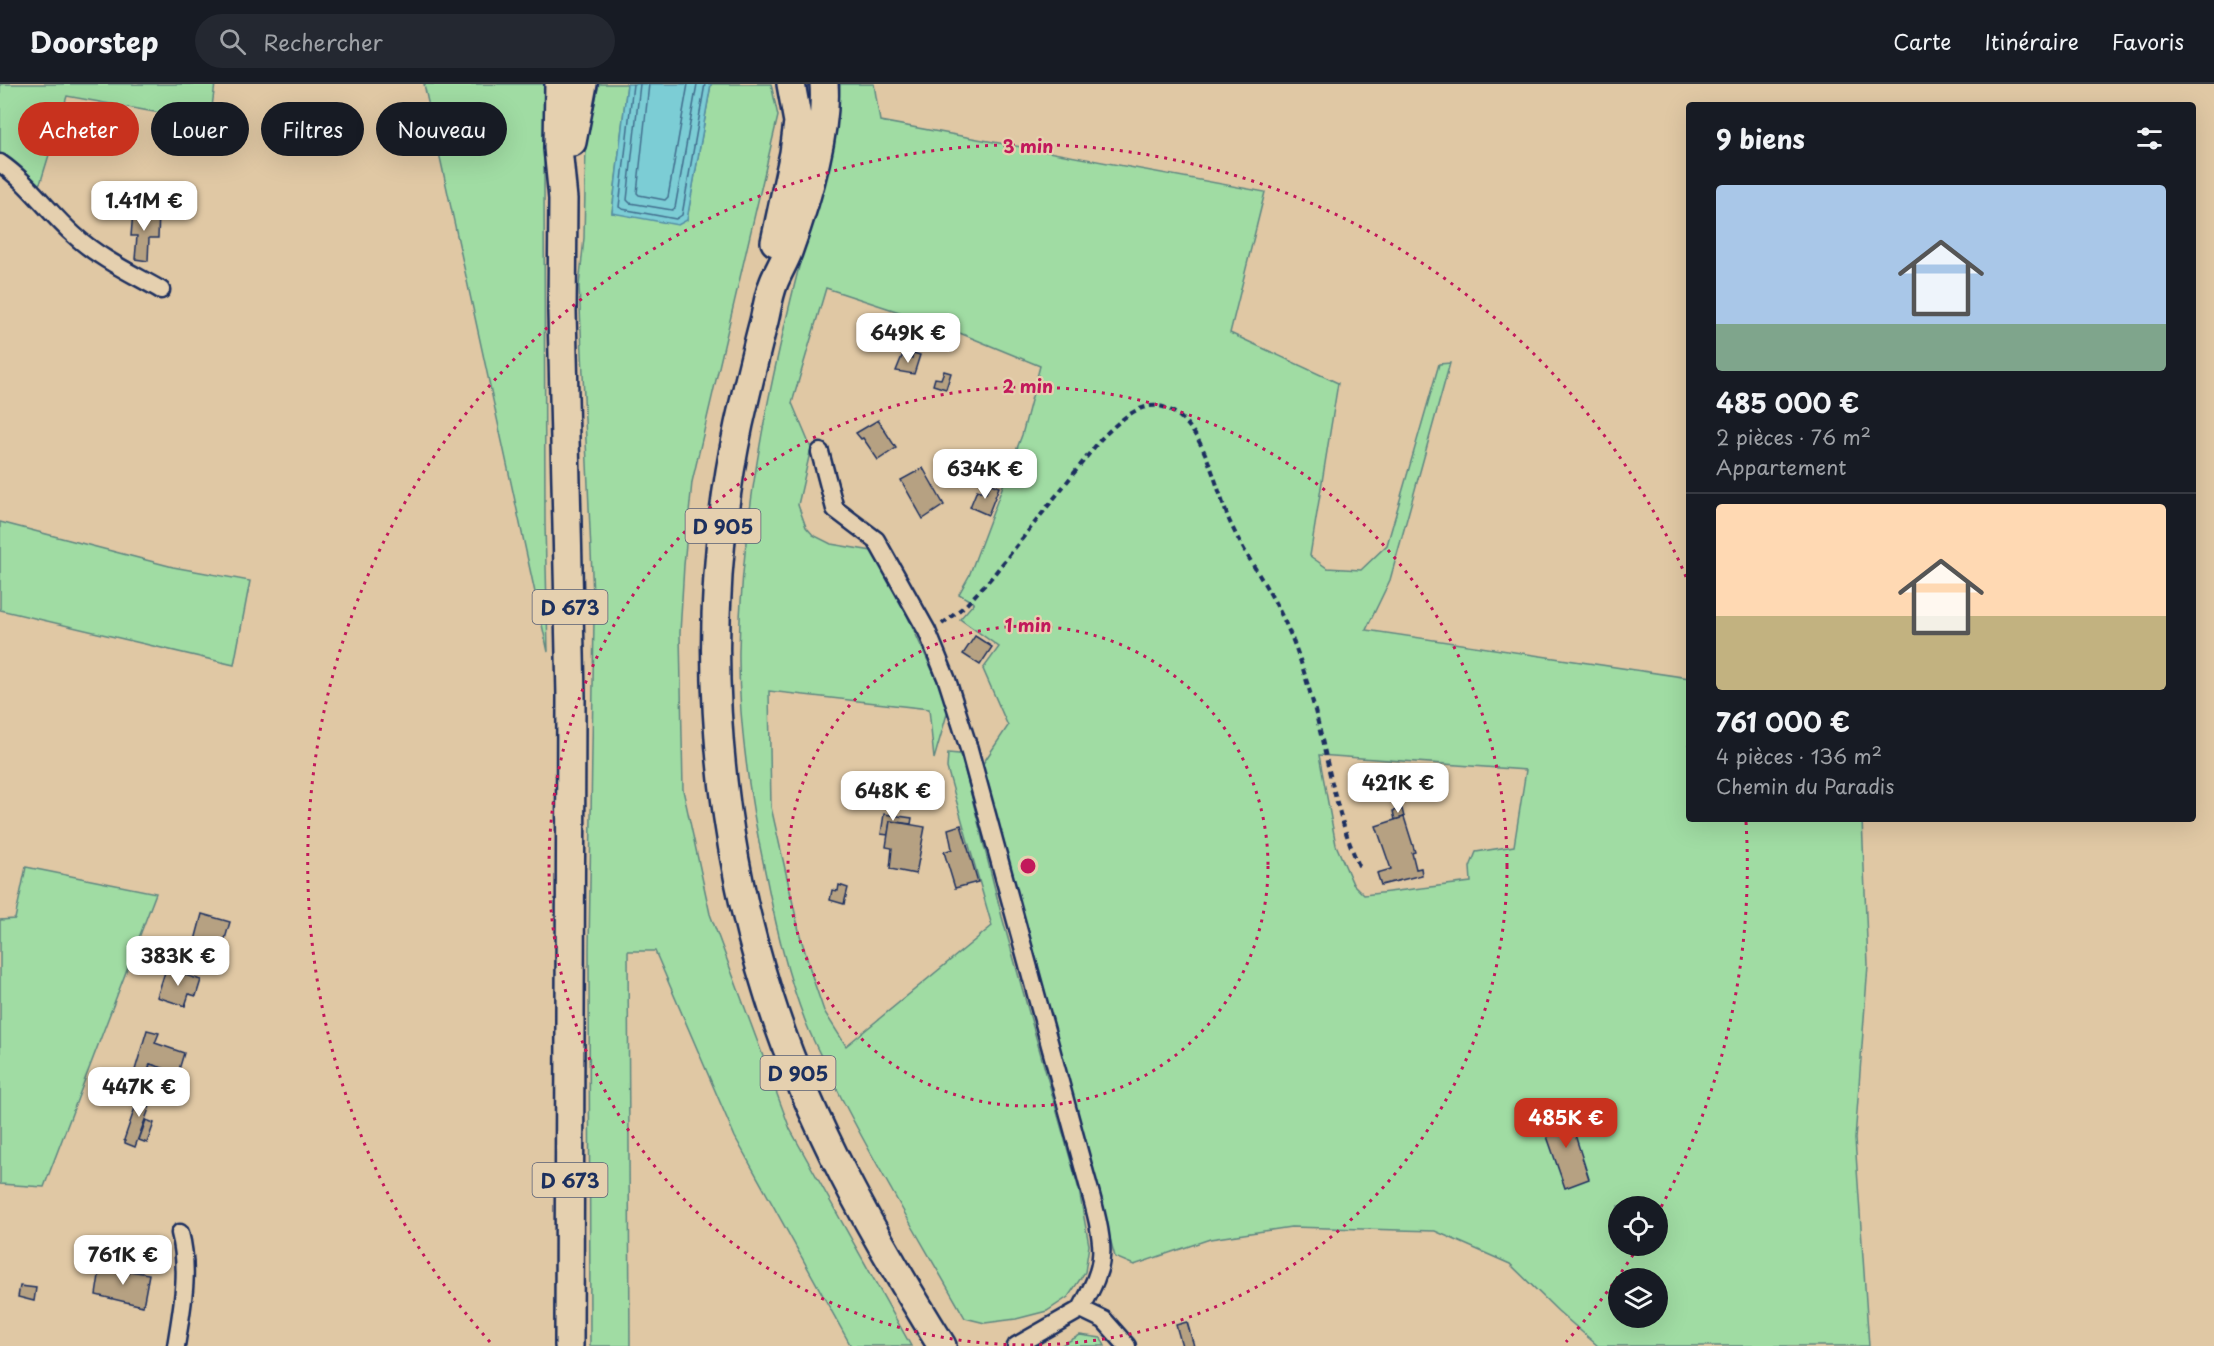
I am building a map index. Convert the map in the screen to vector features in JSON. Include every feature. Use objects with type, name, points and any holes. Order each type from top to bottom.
[{"type":"main road","name":"D 673","points":[[560,84],[558,148],[563,200],[562,312],[571,696],[569,1346]]},
{"type":"main road","name":"D 673","points":[[563,200],[584,84]]},
{"type":"main road","name":"D 905","points":[[774,282],[773,249],[794,153],[798,122],[791,84]]},
{"type":"main road","name":"D 905","points":[[824,84],[825,97],[820,143],[787,253],[774,282],[738,429],[726,500],[717,620],[717,697],[723,774],[734,853],[751,932],[769,998],[813,1112],[885,1254],[942,1346]]},
{"type":"street","points":[[0,163],[31,189],[60,222],[92,251],[161,290]]},
{"type":"street","points":[[820,452],[835,509],[876,540],[927,630],[947,680],[969,749],[1098,1225],[1101,1257],[1093,1285],[1081,1309],[1016,1346]]},
{"type":"street","points":[[176,1346],[186,1253],[180,1233]]},
{"type":"street","points":[[1081,1309],[1104,1320],[1127,1346]]},
{"type":"path","points":[[927,630],[947,621],[966,605],[992,577],[1100,440],[1118,422],[1133,411],[1153,406],[1169,409],[1184,420],[1197,436],[1240,544],[1292,636],[1319,725],[1337,807],[1347,839],[1360,868]]},
{"type":"green space","points":[[0,84],[215,84],[213,102],[151,102],[151,111],[139,109],[139,102],[100,102],[67,96],[65,102],[18,102],[18,156],[49,156],[41,181],[36,189],[0,157]]},
{"type":"green space","points":[[424,84],[549,84],[544,169],[545,524],[548,652],[440,156],[507,156],[507,102],[428,102]]},
{"type":"green space","points":[[599,84],[627,84],[612,213],[687,219],[711,84],[771,84],[778,116],[692,482],[680,633],[683,790],[710,914],[790,1129],[911,1346],[851,1346],[735,1137],[655,951],[628,951],[630,1346],[590,1346],[589,950],[594,618],[579,286],[584,238],[586,142]]},
{"type":"green space","points":[[840,84],[874,84],[880,121],[1265,192],[1230,333],[1338,383],[1310,556],[1327,568],[1361,570],[1387,545],[1439,364],[1450,363],[1390,580],[1366,630],[1686,678],[1686,822],[1862,822],[1868,965],[1855,1139],[1869,1346],[1598,1346],[1510,1264],[1435,1231],[1291,1227],[1210,1239],[1134,1265],[1115,1257],[982,765],[1008,726],[983,669],[999,647],[960,619],[974,603],[959,594],[969,576],[1022,435],[1040,366],[945,327],[826,288],[792,403],[811,448],[798,505],[806,527],[813,535],[831,544],[872,551],[906,613],[949,707],[934,759],[929,709],[769,691],[771,807],[800,935],[824,1011],[846,1046],[992,926],[947,768],[948,753],[959,754],[962,758],[1002,917],[1079,1190],[1089,1245],[1085,1272],[1068,1297],[1047,1311],[1016,1319],[985,1323],[965,1318],[856,1125],[806,1023],[788,969],[755,820],[746,764],[739,678],[742,582],[749,514],[760,447],[787,315],[838,117]],"holes":[[[1319,755],[1526,770],[1514,846],[1476,852],[1470,867],[1471,882],[1364,895],[1353,884],[1336,845]]]},
{"type":"green space","points":[[0,522],[173,567],[250,581],[234,665],[0,610]]},
{"type":"green space","points":[[26,867],[156,893],[44,1187],[0,1184],[0,920],[15,919]]},
{"type":"green space","points":[[1080,1335],[1101,1338],[1105,1346],[1060,1346]]},
{"type":"water","points":[[627,84],[711,84],[687,220],[678,225],[612,213]]},
{"type":"building","points":[[133,212],[159,213],[158,238],[149,238],[148,261],[135,259],[137,236],[131,236]]},
{"type":"building","points":[[913,353],[920,355],[914,374],[896,371],[902,356],[912,358]]},
{"type":"building","points":[[944,371],[951,373],[946,389],[933,385],[935,378],[941,379]]},
{"type":"building","points":[[878,420],[896,448],[878,460],[863,438],[861,439],[856,433]]},
{"type":"building","points":[[923,468],[944,505],[923,519],[901,480]]},
{"type":"building","points":[[991,484],[999,487],[988,515],[970,507],[977,490],[986,493]]},
{"type":"building","points":[[975,636],[992,647],[980,665],[963,654]]},
{"type":"building","points":[[1402,809],[1404,817],[1395,820],[1393,811]]},
{"type":"building","points":[[884,814],[912,818],[911,824],[890,821],[888,835],[881,834]]},
{"type":"building","points":[[1404,817],[1415,852],[1412,853],[1416,869],[1421,868],[1422,875],[1381,885],[1377,873],[1391,869],[1376,826]]},
{"type":"building","points":[[890,821],[925,827],[916,874],[890,869],[892,848],[886,847]]},
{"type":"building","points":[[961,825],[978,882],[955,888],[944,852],[952,849],[948,829]]},
{"type":"building","points":[[839,885],[848,888],[844,904],[830,900],[832,890],[838,891]]},
{"type":"building","points":[[202,914],[230,922],[222,949],[209,945],[207,952],[193,948]]},
{"type":"building","points":[[166,969],[201,980],[196,996],[189,994],[185,1006],[157,997]]},
{"type":"building","points":[[147,1030],[159,1033],[155,1043],[184,1053],[178,1073],[150,1064],[147,1074],[135,1070]]},
{"type":"building","points":[[150,1064],[178,1073],[177,1077],[149,1068]]},
{"type":"building","points":[[141,1090],[154,1095],[135,1147],[125,1143],[124,1140]]},
{"type":"building","points":[[1576,1112],[1578,1119],[1571,1122],[1589,1179],[1565,1188],[1542,1122]]},
{"type":"building","points":[[146,1120],[154,1123],[147,1143],[139,1140]]},
{"type":"building","points":[[100,1269],[129,1274],[130,1271],[149,1274],[143,1306],[96,1295]]},
{"type":"building","points":[[20,1286],[36,1288],[34,1301],[18,1297]]},
{"type":"building","points":[[1187,1322],[1194,1346],[1182,1346],[1176,1325]]}]
